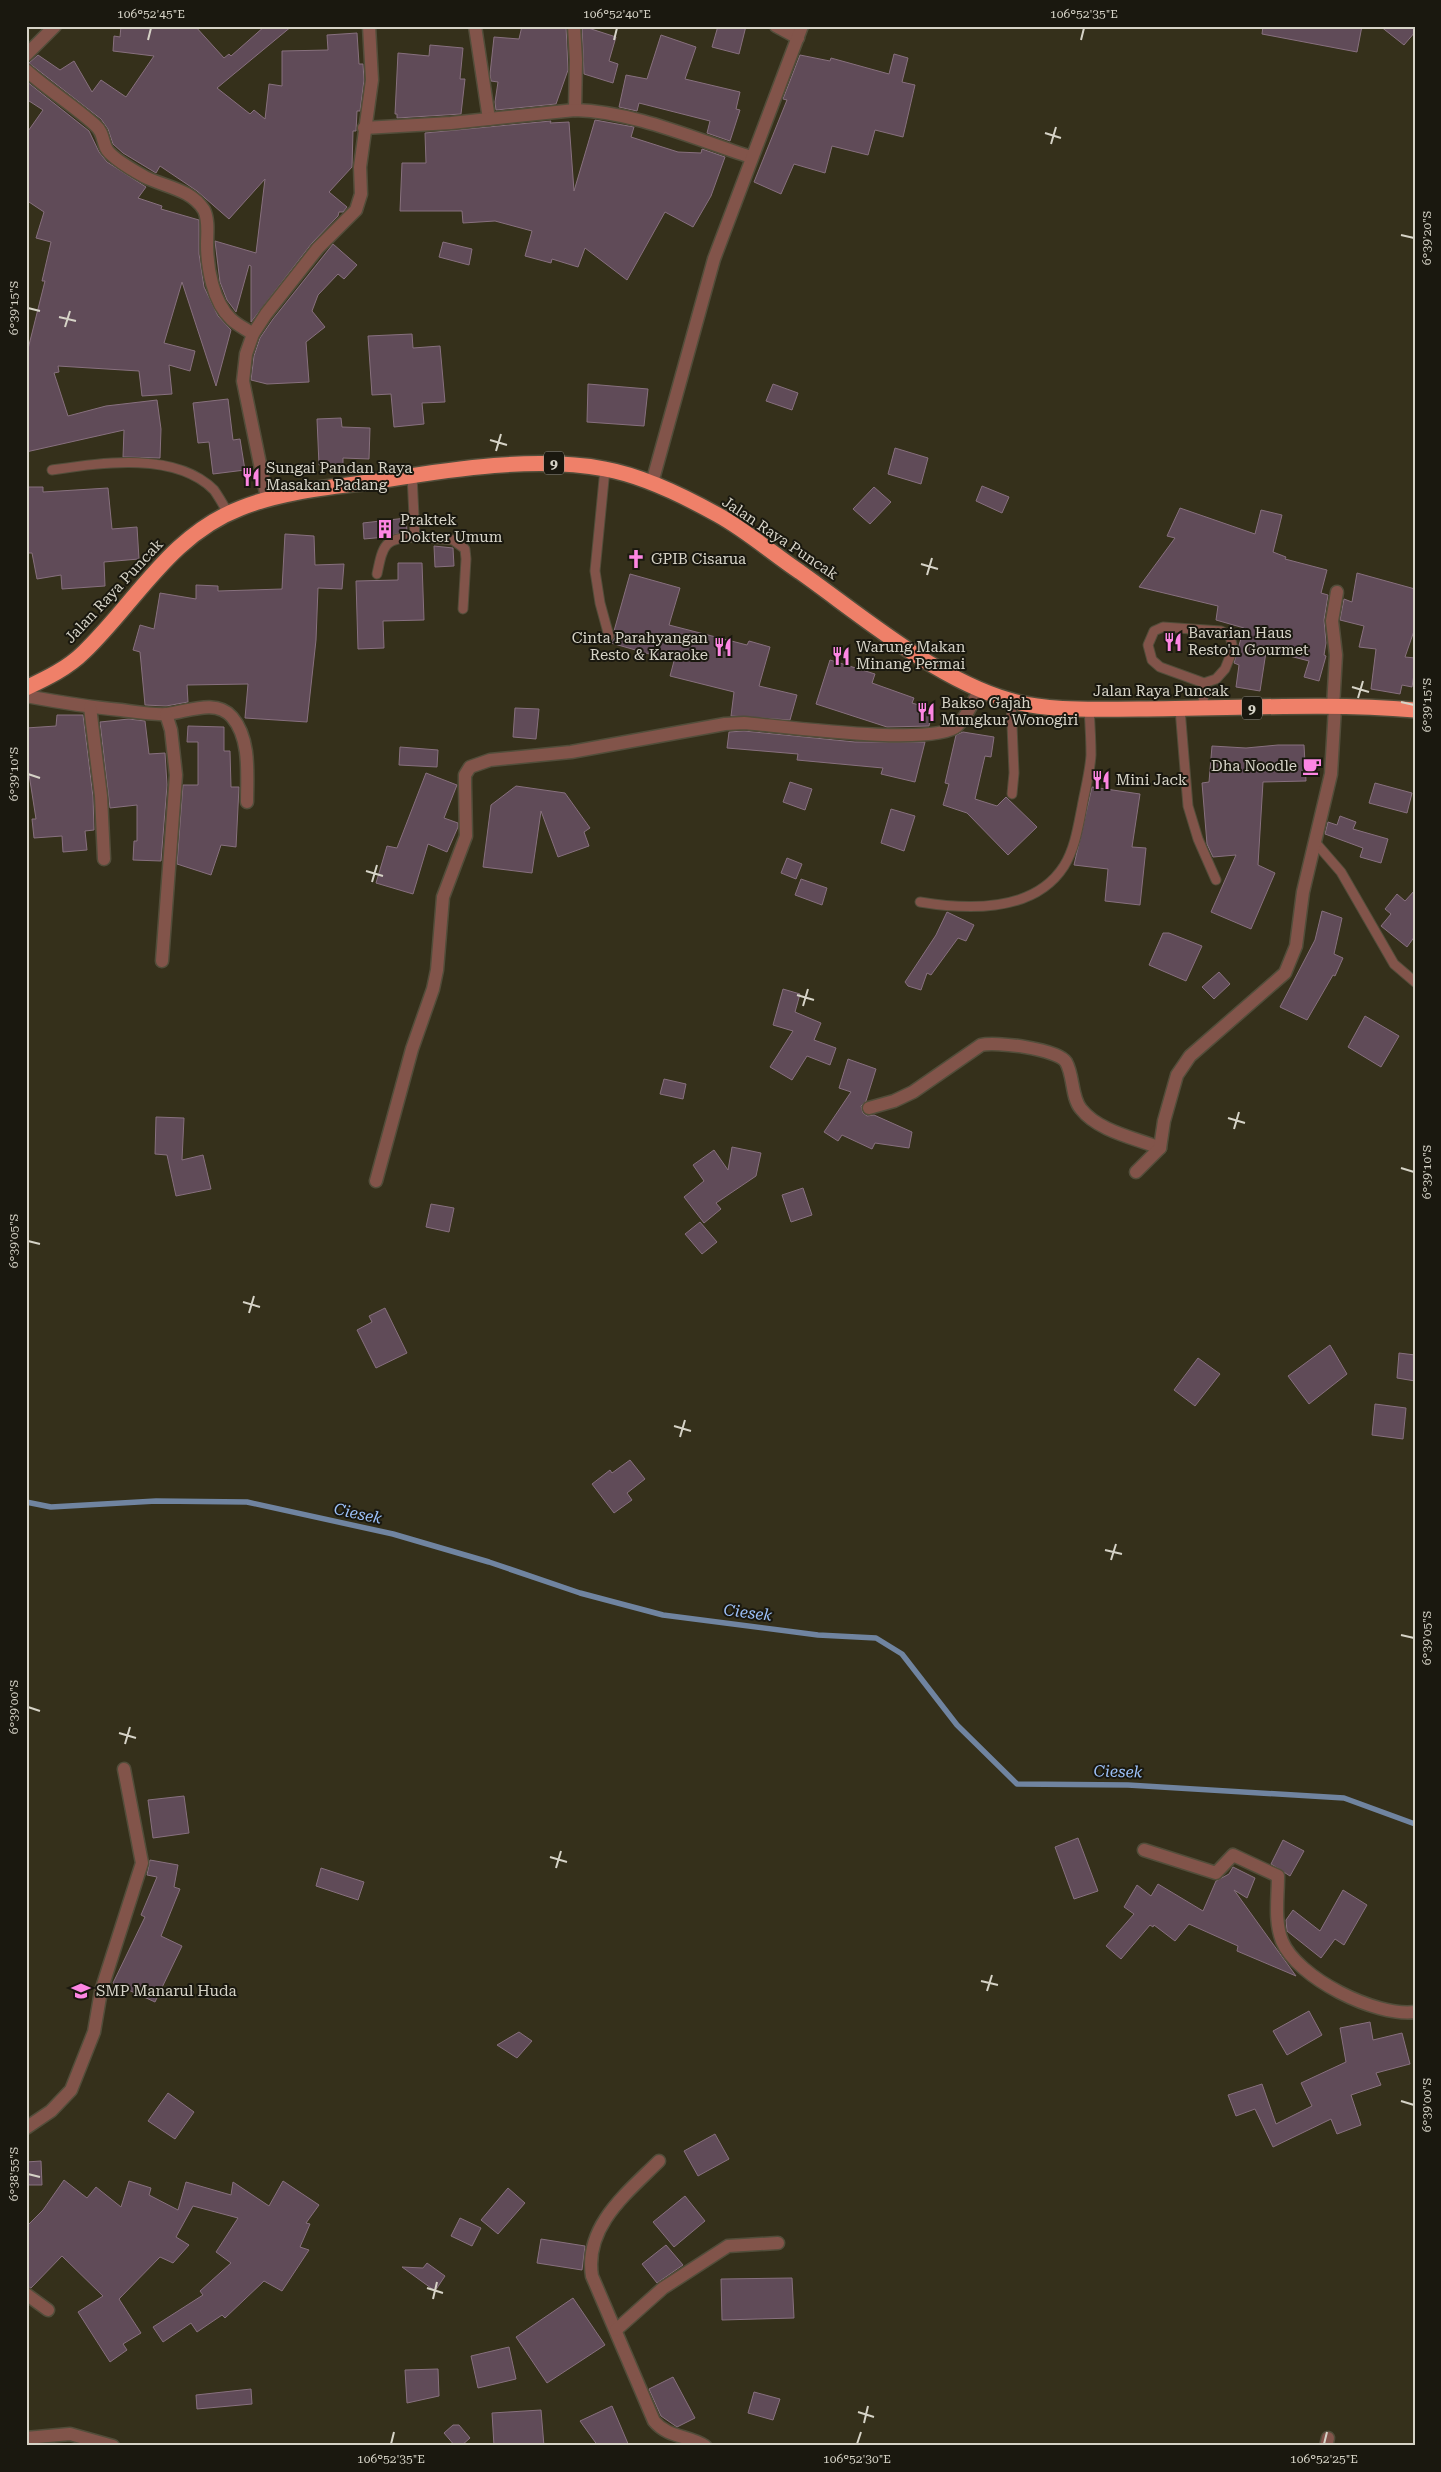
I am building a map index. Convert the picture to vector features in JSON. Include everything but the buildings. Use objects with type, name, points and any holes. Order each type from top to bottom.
[{"type":"highway","name":"Jalan Raya Puncak","points":[[26,688],[53,676],[84,652],[174,551],[228,513],[268,498],[412,475],[531,463],[566,464],[605,469],[652,484],[720,516],[912,652],[980,690],[1011,701],[1089,709],[1334,707],[1415,710]]},
{"type":"street","points":[[26,55],[54,26]]},
{"type":"street","points":[[268,498],[243,381],[246,354],[253,334],[299,271],[356,210],[361,194],[360,167],[372,80],[369,26]]},
{"type":"street","points":[[475,26],[488,118]]},
{"type":"street","points":[[574,26],[576,60],[575,110]]},
{"type":"street","points":[[652,484],[714,259],[800,32],[776,26]]},
{"type":"street","points":[[26,70],[94,124],[103,134],[105,147],[111,154],[145,177],[188,195],[204,210],[207,219],[207,248],[212,279],[219,303],[231,319],[253,334]]},
{"type":"street","points":[[364,128],[451,123],[575,110],[620,116],[659,126],[751,158]]},
{"type":"street","points":[[1136,1172],[1160,1148],[1164,1121],[1177,1075],[1190,1056],[1285,973],[1296,946],[1303,892],[1331,774],[1336,655],[1332,621],[1337,592]]},
{"type":"street","points":[[376,1181],[412,1050],[433,989],[437,970],[443,897],[466,836],[465,784],[466,775],[470,767],[490,760],[549,755],[725,724],[744,723],[869,734],[933,734],[957,726],[980,690]]},
{"type":"street","points":[[26,696],[78,707],[166,714],[215,707],[232,716],[240,731],[246,751],[247,802]]},
{"type":"street","points":[[90,707],[101,796],[104,859]]},
{"type":"street","points":[[162,962],[176,775],[171,730],[166,714]]},
{"type":"street","points":[[869,1108],[894,1101],[914,1092],[981,1044],[989,1043],[1028,1048],[1058,1056],[1066,1062],[1081,1109],[1092,1119],[1106,1127],[1160,1148]]},
{"type":"street","points":[[26,2128],[51,2111],[71,2090],[94,2032],[102,1991],[142,1863],[124,1769]]},
{"type":"street","points":[[1144,1850],[1216,1873],[1233,1855],[1278,1876],[1276,1908],[1282,1939],[1289,1954],[1321,1980],[1364,2004],[1394,2011],[1415,2012]]},
{"type":"street","points":[[659,2161],[619,2201],[606,2218],[595,2239],[591,2254],[592,2276],[654,2420],[668,2433],[693,2440],[705,2446]]},
{"type":"street","points":[[616,2330],[663,2288],[728,2246],[778,2243]]},
{"type":"street","points":[[26,2294],[48,2310]]},
{"type":"street","points":[[26,2438],[70,2434],[113,2446]]},
{"type":"lane","points":[[52,470],[114,463],[169,467],[201,480],[214,491],[228,513]]},
{"type":"lane","points":[[605,469],[594,571],[604,618],[610,636]]},
{"type":"lane","points":[[412,475],[414,537]]},
{"type":"lane","points":[[377,574],[381,554],[387,542],[396,538],[414,537],[453,540],[464,549],[466,558],[463,609]]},
{"type":"lane","points":[[1163,627],[1221,631],[1230,636],[1233,649],[1225,669],[1216,679],[1204,683],[1160,668],[1152,660],[1148,645],[1154,631],[1163,627]]},
{"type":"lane","points":[[1203,708],[1204,683]]},
{"type":"lane","points":[[1011,701],[1014,773],[1012,794]]},
{"type":"lane","points":[[920,902],[972,907],[999,905],[1020,900],[1054,878],[1070,854],[1078,826],[1091,756],[1089,709]]},
{"type":"lane","points":[[1180,709],[1188,806],[1198,839],[1216,880]]},
{"type":"lane","points":[[1315,842],[1341,872],[1394,964],[1415,982]]},
{"type":"waterway","name":"Ciesek","points":[[26,1502],[51,1507],[156,1501],[247,1502],[393,1534],[489,1562],[580,1593],[663,1615],[818,1635],[876,1638],[902,1654],[957,1725],[1017,1784],[1128,1785],[1344,1798],[1415,1824]]},
{"type":"place","name":"Sungai Pandan Raya Masakan Padang","points":[[251,477]]},
{"type":"place","name":"Praktek Dokter Umum","points":[[385,529]]},
{"type":"place","name":"GPIB Cisarua","points":[[636,559]]},
{"type":"place","name":"Bavarian Haus Resto'n Gourmet","points":[[1173,642]]},
{"type":"place","name":"Cinta Parahyangan Resto & Karaoke","points":[[723,647]]},
{"type":"place","name":"Warung Makan Minang Permai","points":[[841,656]]},
{"type":"place","name":"Bakso Gajah Mungkur Wonogiri","points":[[926,712]]},
{"type":"place","name":"Dha Noodle","points":[[1312,766]]},
{"type":"place","name":"Mini Jack","points":[[1101,780]]},
{"type":"place","name":"SMP Manarul Huda","points":[[81,1991]]}]
